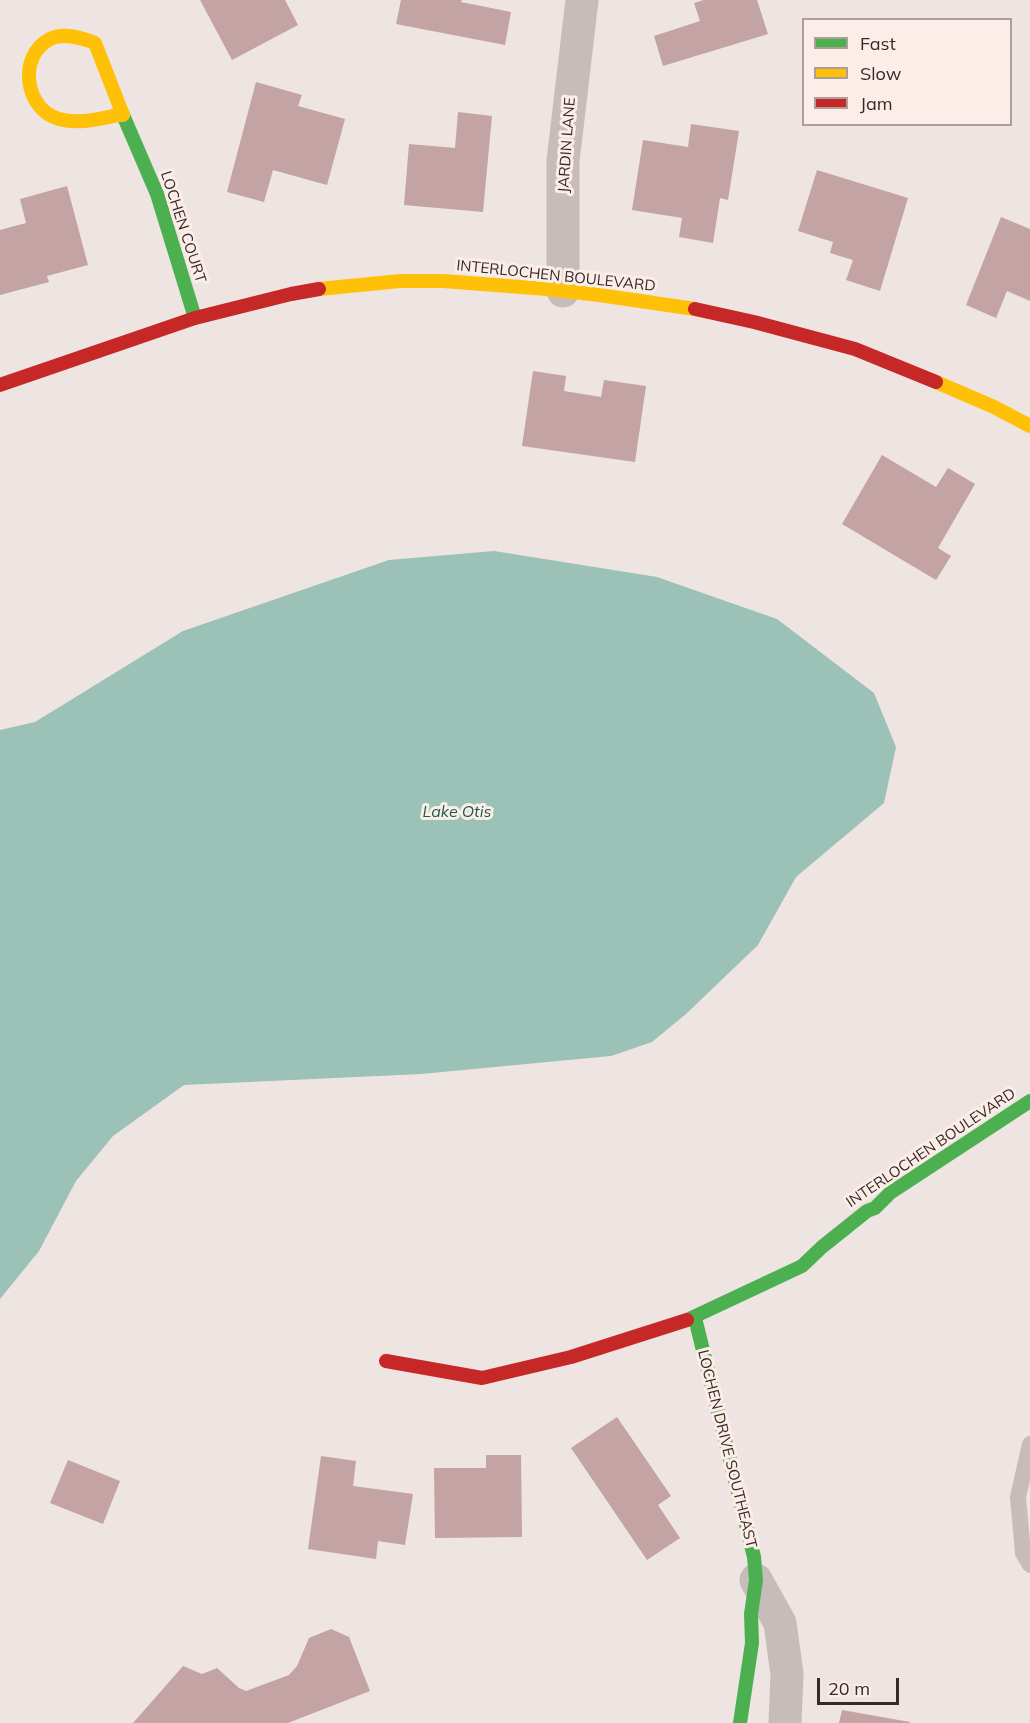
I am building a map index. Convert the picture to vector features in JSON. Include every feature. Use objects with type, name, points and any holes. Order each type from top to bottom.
[{"type":"street","name":"JARDIN LANE","points":[[563,291],[563,160],[582,0]]},
{"type":"street","name":"LOCHEN COURT","points":[[123,114],[91,122],[68,121],[49,116],[35,104],[29,90],[30,62],[38,50],[50,39],[66,36],[84,38],[95,43],[157,194],[195,318]]},
{"type":"street","name":"INTERLOCHEN BOULEVARD","points":[[0,385],[195,318],[291,294],[369,283],[443,281],[506,284],[655,302],[738,318],[857,349],[1003,410],[1030,426]]},
{"type":"street","name":"INTERLOCHEN BOULEVARD","points":[[386,1361],[482,1378],[571,1357],[695,1318],[802,1266],[828,1242],[874,1208],[890,1193],[1030,1101]]},
{"type":"street","name":"LOCHEN DRIVE SOUTHEAST","points":[[695,1318],[754,1557],[756,1580],[752,1614],[752,1643],[740,1723]]},
{"type":"street","name":"LOCHEN DRIVE SOUTHEAST","points":[[756,1580],[780,1623],[788,1674],[785,1723]]},
{"type":"lane","points":[[1030,1444],[1018,1497],[1023,1553],[1030,1565]]},
{"type":"water","name":"Lake Otis","points":[[494,551],[657,577],[777,619],[874,693],[896,747],[884,803],[796,877],[758,945],[686,1014],[652,1042],[611,1056],[421,1074],[184,1085],[113,1136],[76,1181],[39,1251],[0,1299],[0,730],[35,722],[183,631],[389,560]]},
{"type":"building","points":[[200,0],[285,0],[298,25],[232,60]]},
{"type":"building","points":[[401,0],[462,0],[461,2],[511,12],[505,45],[396,24]]},
{"type":"building","points":[[704,0],[757,0],[768,34],[663,66],[654,36],[700,21],[694,3]]},
{"type":"building","points":[[256,82],[302,95],[298,106],[345,119],[327,185],[273,170],[264,202],[227,192]]},
{"type":"building","points":[[458,112],[492,116],[483,212],[404,205],[409,144],[455,148]]},
{"type":"building","points":[[691,124],[739,131],[728,200],[720,198],[713,243],[679,237],[682,218],[632,210],[643,140],[688,147]]},
{"type":"building","points":[[817,170],[908,198],[880,291],[846,280],[853,260],[830,253],[833,242],[798,231]]},
{"type":"building","points":[[67,186],[88,265],[47,276],[49,282],[0,295],[0,230],[26,223],[20,199]]},
{"type":"building","points":[[1001,217],[1030,229],[1030,301],[1007,291],[996,318],[966,305]]},
{"type":"building","points":[[533,371],[566,376],[564,391],[601,397],[604,380],[646,386],[635,462],[522,446]]},
{"type":"building","points":[[882,455],[936,487],[948,468],[975,484],[938,548],[951,556],[936,580],[842,524]]},
{"type":"building","points":[[617,1417],[671,1496],[658,1505],[680,1538],[647,1560],[571,1448]]},
{"type":"building","points":[[486,1455],[521,1455],[522,1537],[435,1538],[434,1468],[486,1468]]},
{"type":"building","points":[[321,1456],[356,1461],[353,1486],[413,1494],[405,1545],[378,1541],[376,1559],[308,1549]]},
{"type":"building","points":[[68,1460],[120,1481],[103,1524],[50,1503]]},
{"type":"building","points":[[331,1629],[349,1637],[370,1691],[288,1723],[133,1723],[183,1666],[202,1674],[217,1668],[239,1688],[246,1691],[289,1675],[297,1666],[309,1638]]},
{"type":"building","points":[[842,1710],[910,1722],[910,1723],[839,1723]]},
{"type":"traffic: fast","points":[[123,115],[157,194],[195,318]]},
{"type":"traffic: fast","points":[[687,1320],[802,1266],[867,1211],[875,1208],[890,1193],[1030,1101]]},
{"type":"traffic: fast","points":[[695,1318],[754,1557],[756,1580],[751,1614],[752,1643],[740,1723]]},
{"type":"traffic: slow","points":[[123,114],[115,116],[99,119],[75,121],[67,121],[47,114],[39,105],[29,82],[29,69],[40,47],[50,39],[61,36],[95,43],[123,115]]},
{"type":"traffic: slow","points":[[319,289],[400,281],[443,281],[547,289],[695,309]]},
{"type":"traffic: slow","points":[[936,382],[994,407],[1030,426]]},
{"type":"traffic: jam","points":[[0,385],[195,318],[319,289]]},
{"type":"traffic: jam","points":[[695,309],[855,349],[936,382]]},
{"type":"traffic: jam","points":[[386,1361],[482,1378],[571,1357],[687,1320]]}]
